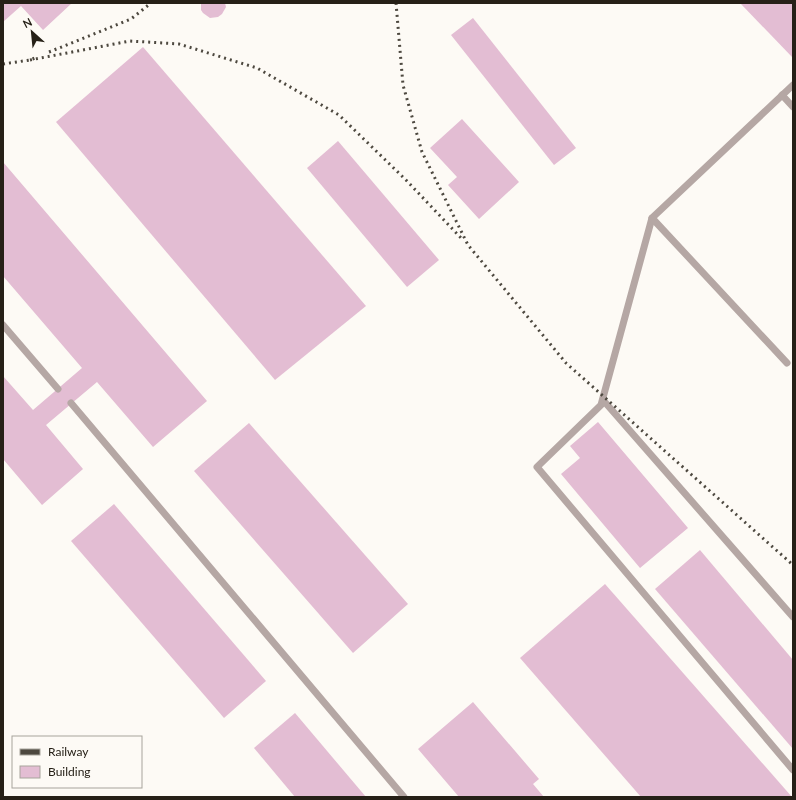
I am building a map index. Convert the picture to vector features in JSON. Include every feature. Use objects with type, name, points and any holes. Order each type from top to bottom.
[{"type":"lane","points":[[793,85],[652,218],[601,405],[537,467],[793,770]]},
{"type":"lane","points":[[782,96],[793,108]]},
{"type":"lane","points":[[652,218],[787,363]]},
{"type":"lane","points":[[3,325],[58,389]]},
{"type":"lane","points":[[603,400],[793,617]]},
{"type":"lane","points":[[71,403],[404,797]]},
{"type":"building","points":[[3,3],[72,3],[43,30],[21,6],[3,22]]},
{"type":"building","points":[[201,3],[225,3],[226,7],[222,14],[218,17],[210,18],[201,10]]},
{"type":"building","points":[[740,3],[793,3],[793,58]]},
{"type":"building","points":[[473,18],[576,148],[554,165],[451,35]]},
{"type":"building","points":[[143,47],[366,306],[275,380],[56,122]]},
{"type":"building","points":[[462,119],[519,182],[479,219],[448,185],[457,177],[430,148]]},
{"type":"building","points":[[338,141],[439,260],[407,287],[307,168]]},
{"type":"building","points":[[3,162],[207,401],[153,447],[97,382],[46,425],[83,469],[42,505],[3,459],[3,376],[33,410],[82,368],[3,276]]},
{"type":"building","points":[[598,422],[688,528],[640,568],[561,474],[580,458],[570,446]]},
{"type":"building","points":[[249,423],[408,604],[353,653],[194,471]]},
{"type":"building","points":[[114,504],[266,681],[224,718],[71,541]]},
{"type":"building","points":[[700,550],[793,660],[793,749],[655,589]]},
{"type":"building","points":[[605,584],[792,797],[641,797],[520,658]]},
{"type":"building","points":[[473,702],[539,779],[533,784],[544,797],[459,797],[418,749]]},
{"type":"building","points":[[295,713],[366,797],[295,797],[254,748]]},
{"type":"railway","points":[[49,52],[131,19],[151,3]]},
{"type":"railway","points":[[396,3],[403,85],[422,152],[468,245],[566,363],[793,565]]},
{"type":"railway","points":[[30,60],[130,41],[179,44],[257,68],[339,115],[406,180],[462,239]]},
{"type":"railway","points":[[3,64],[35,58]]}]
